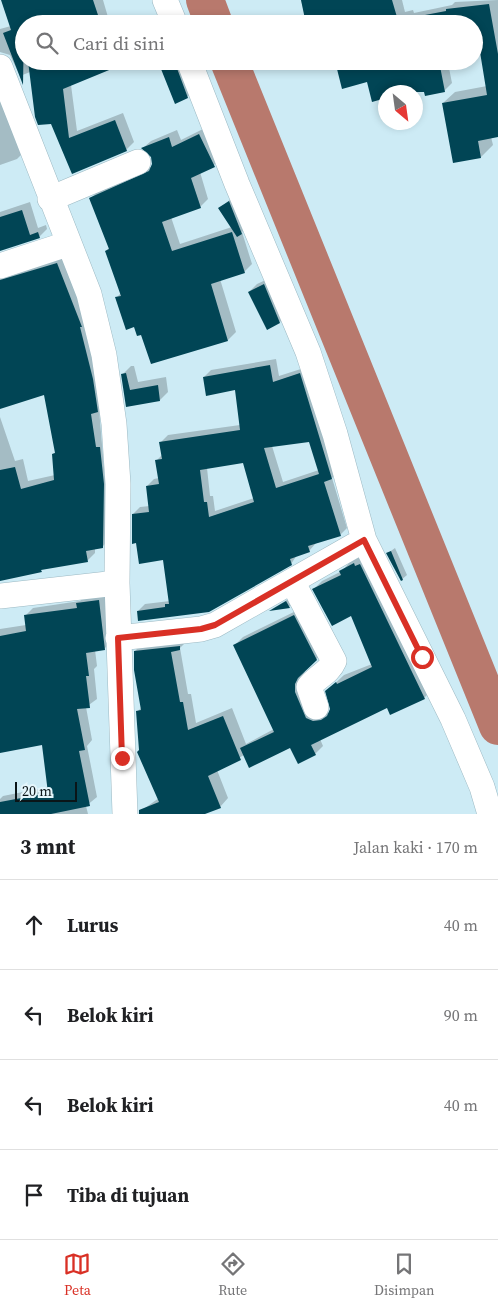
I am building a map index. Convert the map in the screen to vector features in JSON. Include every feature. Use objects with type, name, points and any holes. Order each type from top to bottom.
[{"type":"street","points":[[165,0],[171,15]]},
{"type":"street","points":[[0,66],[50,199],[89,294],[104,355],[113,414],[118,484],[116,583],[125,814]]},
{"type":"street","points":[[192,70],[236,184],[308,352],[335,434],[364,540],[453,718],[482,787],[490,814]]},
{"type":"street","points":[[50,199],[138,162]]},
{"type":"street","points":[[0,266],[68,244]]},
{"type":"street","points":[[118,638],[208,627],[364,540]]},
{"type":"street","points":[[292,581],[334,661],[332,667],[312,682],[310,687],[316,707]]},
{"type":"street","points":[[0,596],[116,583]]},
{"type":"building","points":[[1,0],[93,0],[98,15],[15,15],[15,64],[3,33],[11,30]]},
{"type":"building","points":[[301,0],[392,0],[396,15],[304,15]]},
{"type":"building","points":[[489,4],[498,54],[498,137],[478,141],[481,158],[453,163],[442,103],[487,95],[483,70],[483,15],[425,15],[446,11],[446,9]]},
{"type":"building","points":[[17,70],[23,70],[23,85]]},
{"type":"building","points":[[29,70],[109,70],[63,89],[69,138],[115,120],[127,151],[72,174],[51,124],[38,125],[35,117]]},
{"type":"building","points":[[161,70],[178,70],[188,98],[175,104]]},
{"type":"building","points":[[337,70],[441,70],[445,92],[425,96],[423,85],[378,85],[378,100],[372,102],[367,82],[342,89]]},
{"type":"building","points":[[199,134],[215,167],[191,178],[201,208],[162,222],[172,251],[232,232],[245,273],[211,284],[228,341],[151,364],[141,335],[137,336],[134,327],[126,330],[115,297],[121,296],[105,251],[109,249],[89,198],[149,171],[152,164],[151,157],[141,148],[169,137],[172,147]]},
{"type":"building","points":[[229,201],[242,234],[237,237],[218,208]]},
{"type":"building","points":[[22,210],[30,235],[38,232],[40,238],[0,251],[0,217]]},
{"type":"building","points":[[57,263],[82,327],[80,327],[93,379],[98,412],[91,414],[96,447],[100,447],[104,484],[103,548],[86,551],[88,562],[41,570],[42,572],[0,581],[0,470],[15,467],[21,489],[54,480],[52,454],[55,453],[44,395],[0,409],[0,280]]},
{"type":"building","points":[[264,284],[280,323],[267,330],[248,292]]},
{"type":"building","points":[[270,365],[273,382],[300,373],[332,479],[324,482],[341,536],[308,546],[310,552],[290,559],[292,565],[209,612],[138,621],[137,611],[165,607],[165,604],[169,604],[163,560],[139,564],[136,543],[132,544],[132,514],[149,512],[146,486],[159,484],[155,460],[162,459],[159,442],[240,430],[235,390],[206,396],[203,377]],"holes":[[[309,442],[319,474],[276,488],[264,448]],[[243,463],[254,502],[209,517],[207,502],[204,502],[200,470]]]},
{"type":"building","points":[[126,373],[130,390],[158,385],[160,401],[126,407],[121,374]]},
{"type":"building","points":[[391,551],[403,580],[401,581],[386,553]]},
{"type":"building","points":[[354,563],[355,566],[360,564],[425,699],[390,715],[387,708],[311,745],[316,755],[298,764],[290,748],[249,768],[240,748],[274,732],[233,645],[294,615],[317,660],[298,678],[295,684],[295,692],[306,718],[313,721],[321,720],[327,716],[330,709],[325,691],[336,682],[337,684],[372,667],[351,616],[332,626],[312,589],[341,575],[339,571]]},
{"type":"building","points":[[99,600],[105,650],[86,653],[89,676],[86,676],[90,708],[77,709],[85,750],[79,751],[90,806],[51,814],[0,814],[0,802],[48,793],[42,745],[0,753],[0,636],[26,631],[24,615],[77,608],[76,603]]},
{"type":"building","points":[[286,601],[290,608],[269,611]]},
{"type":"building","points":[[180,646],[180,650],[171,652],[180,702],[183,702],[188,730],[223,716],[241,760],[208,776],[221,808],[205,814],[139,814],[139,810],[159,802],[137,752],[139,750],[136,711],[141,710],[134,670],[134,651]]},
{"type":"waterway","points":[[205,0],[211,15]]},
{"type":"waterway","points":[[233,70],[498,726]]},
{"type":"route","points":[[122,758],[118,638],[201,629],[215,625],[364,540],[422,657]]}]
